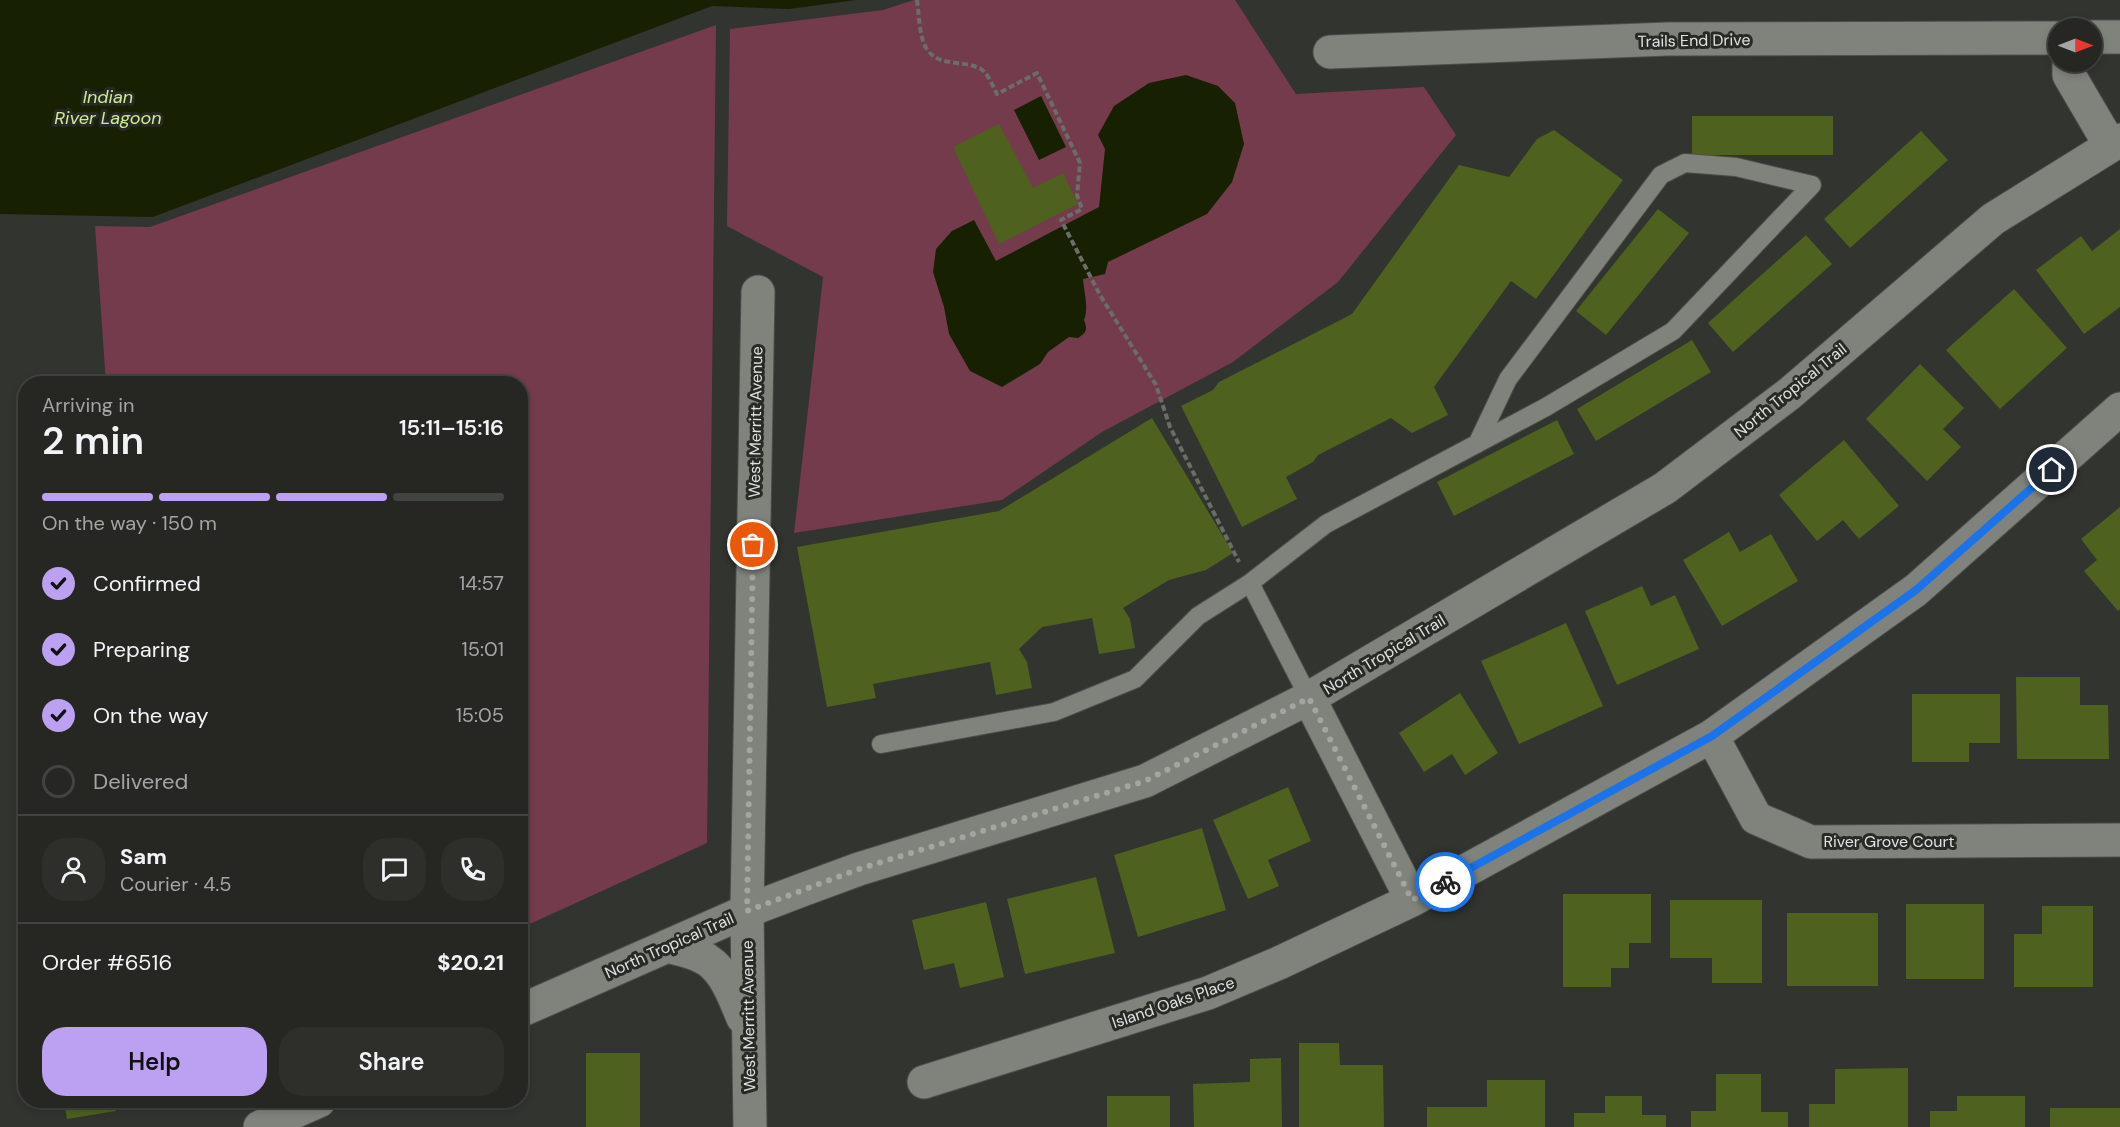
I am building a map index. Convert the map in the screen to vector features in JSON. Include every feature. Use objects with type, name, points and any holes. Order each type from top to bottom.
[{"type":"street","points":[[2102,37],[2120,37]]},
{"type":"street","name":"Trails End Drive","points":[[1330,52],[1668,39],[2048,38]]},
{"type":"street","points":[[2069,72],[2115,142]]},
{"type":"street","name":"North Tropical Trail","points":[[528,1007],[747,911],[859,869],[1145,781],[1309,698],[1665,488],[1789,394],[1993,219],[2115,142]]},
{"type":"street","name":"West Merritt Avenue","points":[[750,1127],[747,911],[758,292]]},
{"type":"street","name":"Island Oaks Place","points":[[924,1082],[1208,993],[1279,963],[1412,900],[1712,736],[1916,590],[2120,409]]},
{"type":"street","points":[[1309,698],[1412,900]]},
{"type":"street","name":"River Grove Court","points":[[1712,736],[1756,818],[1811,842],[2120,840]]},
{"type":"street","points":[[667,946],[700,956],[715,965],[729,986],[748,1030]]},
{"type":"street","points":[[260,1127],[303,1108]]},
{"type":"lane","points":[[881,744],[1054,712],[1135,679],[1198,616],[1250,583],[1326,524],[1477,444],[1546,407],[1673,332],[1812,185],[1736,167],[1685,163],[1661,175],[1508,379],[1477,444]]},
{"type":"lane","points":[[1250,583],[1309,698]]},
{"type":"path","points":[[917,0],[924,43],[932,56],[948,63],[980,68],[991,80],[997,94],[1037,73],[1080,163],[1077,195],[1083,209],[1061,220],[1100,294],[1156,385],[1170,427],[1250,583]]},
{"type":"shaded area","points":[[914,0],[1235,0],[1296,94],[1424,87],[1456,135],[1338,282],[1233,362],[1102,432],[1002,500],[794,533],[823,277],[727,226],[730,29],[883,10]]},
{"type":"shaded area","points":[[716,25],[707,843],[528,925],[528,376],[105,376],[95,226],[150,227]]},
{"type":"water","name":"Indian River Lagoon","points":[[0,0],[856,0],[789,9],[712,6],[153,217],[0,214]]},
{"type":"water","points":[[1186,75],[1218,86],[1235,103],[1244,144],[1232,182],[1207,214],[1108,262],[1105,274],[1083,279],[1086,329],[1081,336],[1069,337],[1048,352],[1040,364],[1002,387],[970,371],[949,334],[944,307],[933,272],[936,249],[952,231],[974,220],[996,261],[1099,207],[1105,149],[1098,135],[1114,106],[1149,83]]},
{"type":"water","points":[[1041,96],[1066,147],[1039,160],[1014,110]]},
{"type":"building","points":[[1692,116],[1833,116],[1833,155],[1692,155]]},
{"type":"building","points":[[999,124],[1033,188],[1063,173],[1078,204],[999,244],[953,147]]},
{"type":"building","points":[[1554,130],[1623,180],[1536,299],[1511,281],[1434,387],[1448,415],[1412,433],[1391,418],[1318,455],[1313,462],[1286,477],[1297,499],[1242,527],[1181,406],[1213,390],[1219,382],[1352,314],[1459,165],[1509,177],[1537,139]]},
{"type":"building","points":[[1921,131],[1948,160],[1850,248],[1824,219]]},
{"type":"building","points":[[1658,209],[1689,233],[1606,335],[1576,311]]},
{"type":"building","points":[[2120,229],[2120,307],[2084,334],[2036,270],[2081,236],[2092,251]]},
{"type":"building","points":[[1806,235],[1832,264],[1733,352],[1708,323]]},
{"type":"building","points":[[2014,289],[2067,348],[2000,409],[1946,350]]},
{"type":"building","points":[[1692,340],[1711,372],[1596,441],[1577,409]]},
{"type":"building","points":[[1920,364],[1964,408],[1943,429],[1961,447],[1927,481],[1866,419]]},
{"type":"building","points":[[1152,418],[1233,553],[1206,570],[1169,580],[1123,608],[1130,619],[1135,648],[1099,654],[1092,618],[1042,627],[1019,649],[1027,662],[1032,688],[996,695],[990,662],[873,684],[876,698],[827,707],[797,547],[999,511]]},
{"type":"building","points":[[1557,420],[1574,454],[1454,516],[1437,482]]},
{"type":"building","points":[[1844,440],[1899,506],[1859,539],[1843,520],[1817,541],[1779,495]]},
{"type":"building","points":[[2120,507],[2120,609],[2118,611],[2084,571],[2097,560],[2081,539]]},
{"type":"building","points":[[1729,532],[1740,552],[1771,534],[1798,581],[1722,626],[1683,560]]},
{"type":"building","points":[[1642,586],[1651,606],[1675,595],[1699,649],[1617,685],[1585,611]]},
{"type":"building","points":[[1566,623],[1603,706],[1519,744],[1481,661]]},
{"type":"building","points":[[2016,677],[2080,677],[2080,705],[2108,705],[2109,759],[2017,759]]},
{"type":"building","points":[[1460,693],[1498,753],[1465,775],[1452,754],[1424,772],[1399,733]]},
{"type":"building","points":[[1912,694],[2000,694],[2000,743],[1969,743],[1969,762],[1912,762]]},
{"type":"building","points":[[1288,787],[1311,841],[1268,860],[1279,886],[1248,899],[1213,820]]},
{"type":"building","points":[[1202,828],[1226,910],[1138,937],[1114,855]]},
{"type":"building","points":[[1096,877],[1115,953],[1025,974],[1007,899]]},
{"type":"building","points":[[1563,894],[1651,894],[1651,943],[1629,943],[1629,968],[1611,968],[1611,987],[1563,987]]},
{"type":"building","points":[[1670,900],[1762,900],[1762,983],[1712,983],[1712,958],[1670,958]]},
{"type":"building","points":[[986,902],[1004,977],[960,988],[954,963],[924,970],[912,920]]},
{"type":"building","points":[[1906,904],[1984,904],[1984,979],[1906,979]]},
{"type":"building","points":[[2042,906],[2093,906],[2093,987],[2014,987],[2014,934],[2042,934]]},
{"type":"building","points":[[1787,913],[1878,913],[1878,986],[1787,986]]},
{"type":"building","points":[[1299,1043],[1339,1043],[1340,1065],[1383,1065],[1384,1127],[1299,1127]]},
{"type":"building","points":[[586,1053],[640,1053],[640,1127],[586,1127]]},
{"type":"building","points":[[1281,1058],[1282,1127],[1194,1127],[1193,1084],[1250,1082],[1250,1059]]},
{"type":"building","points":[[1908,1068],[1908,1127],[1809,1127],[1809,1104],[1835,1104],[1835,1069]]},
{"type":"building","points":[[1716,1074],[1761,1074],[1761,1112],[1788,1112],[1788,1127],[1691,1127],[1691,1111],[1716,1111]]},
{"type":"building","points":[[1487,1080],[1545,1080],[1545,1127],[1427,1127],[1427,1107],[1487,1107]]},
{"type":"building","points":[[1107,1096],[1170,1096],[1170,1127],[1107,1127]]},
{"type":"building","points":[[1605,1096],[1642,1096],[1642,1115],[1666,1115],[1666,1127],[1574,1127],[1574,1113],[1605,1113]]},
{"type":"building","points":[[1957,1096],[2025,1096],[2025,1127],[1930,1127],[1930,1111],[1957,1111]]},
{"type":"building","points":[[65,1108],[115,1108],[116,1111],[67,1119]]},
{"type":"building","points":[[2050,1108],[2120,1108],[2120,1127],[2050,1127]]},
{"type":"way so far","points":[[753,545],[747,911],[859,869],[1145,781],[1309,698],[1412,900],[1445,882]]},
{"type":"route","points":[[1445,882],[1712,736],[1916,590],[2052,470]]}]
